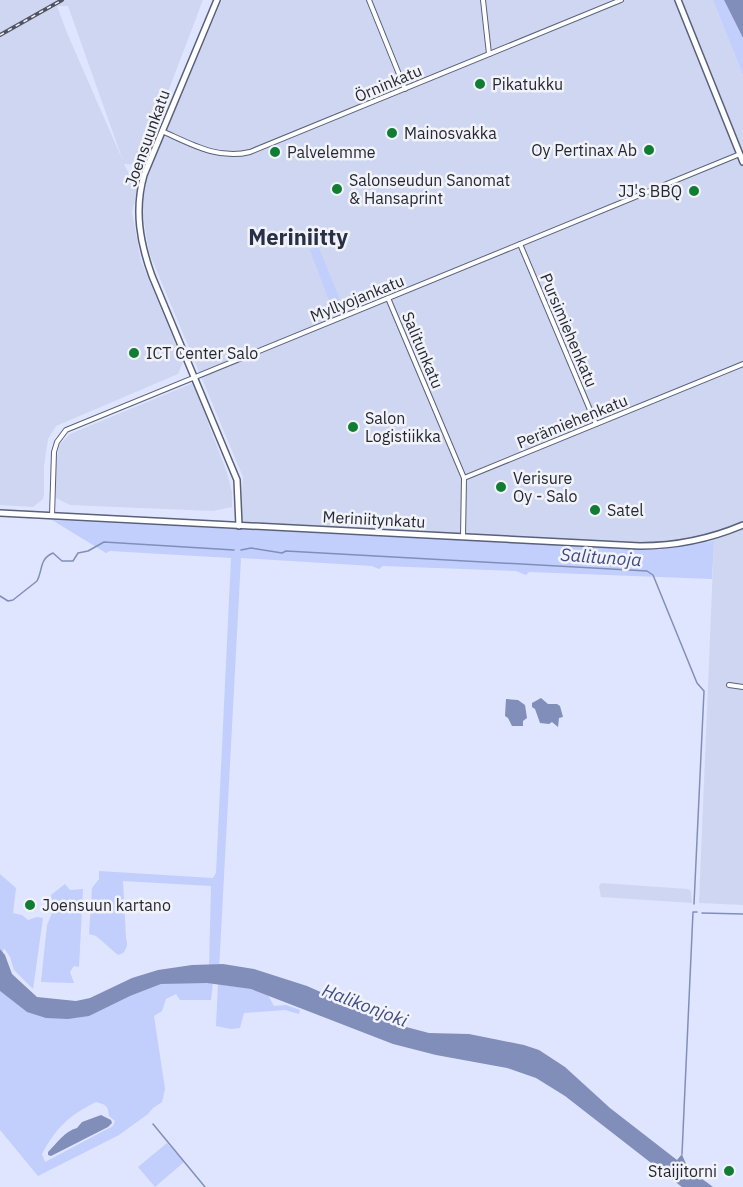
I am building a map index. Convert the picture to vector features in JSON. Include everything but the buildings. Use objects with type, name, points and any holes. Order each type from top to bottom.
[{"type":"main road","name":"Joensuunkatu","points":[[217,0],[142,183],[138,210],[140,236],[152,276],[237,480],[239,526]]},
{"type":"main road","points":[[678,0],[743,162]]},
{"type":"main road","name":"Meriniitynkatu","points":[[0,513],[661,546],[698,540],[743,525]]},
{"type":"street","points":[[369,0],[405,89]]},
{"type":"street","points":[[483,0],[489,54]]},
{"type":"street","name":"Örninkatu","points":[[162,131],[210,151],[236,156],[621,0]]},
{"type":"street","name":"Myllyojankatu","points":[[52,516],[54,452],[57,442],[66,430],[740,154]]},
{"type":"street","name":"Pursimiehenkatu","points":[[520,244],[596,424]]},
{"type":"street","name":"Salitunkatu","points":[[388,298],[464,478]]},
{"type":"street","name":"Perämiehenkatu","points":[[464,478],[743,364]]},
{"type":"street","points":[[463,537],[464,478]]},
{"type":"street","points":[[729,685],[743,687]]},
{"type":"shaded area","points":[[0,0],[203,0],[140,165],[124,164],[130,176],[140,178],[132,212],[141,261],[183,362],[178,374],[56,426],[48,439],[43,499],[33,507],[0,505]],"holes":[[[57,6],[68,6],[123,161]]]},
{"type":"shaded area","points":[[222,0],[713,0],[743,75],[743,905],[699,903],[714,541],[657,550],[240,529],[243,477],[149,252],[142,209],[146,180]]},
{"type":"shaded area","points":[[713,0],[724,0],[743,38],[743,75]]},
{"type":"shaded area","points":[[724,0],[743,0],[743,38]]},
{"type":"shaded area","points":[[318,246],[343,307],[333,311],[310,250]]},
{"type":"shaded area","points":[[193,383],[227,473],[232,492],[232,507],[213,511],[70,505],[56,498],[56,460],[60,444],[70,434]]},
{"type":"shaded area","points":[[52,520],[657,550],[714,541],[712,579],[529,572],[526,575],[516,571],[383,566],[379,569],[372,566],[241,558],[219,970],[209,968],[211,886],[123,881],[127,944],[123,953],[118,955],[96,936],[89,934],[92,888],[99,879],[99,871],[213,878],[216,873],[231,558],[110,551],[106,553]]},
{"type":"shaded area","points":[[541,698],[548,704],[560,706],[563,717],[559,718],[558,727],[552,722],[540,723],[532,703]]},
{"type":"shaded area","points":[[506,699],[518,700],[525,705],[527,718],[523,721],[523,726],[512,726],[505,716]]},
{"type":"shaded area","points":[[0,874],[16,888],[13,913],[22,915],[28,920],[43,918],[33,989],[14,970],[4,948],[3,952],[0,949]]},
{"type":"shaded area","points":[[601,883],[688,889],[691,891],[692,903],[601,897],[599,887]]},
{"type":"shaded area","points":[[65,884],[70,890],[83,889],[79,967],[74,966],[70,972],[74,983],[41,982],[47,925],[53,911],[51,895]]},
{"type":"shaded area","points":[[0,949],[5,955],[12,974],[37,997],[76,1001],[90,998],[132,978],[158,970],[192,965],[223,964],[254,969],[307,986],[391,1023],[429,1033],[469,1034],[539,1050],[565,1067],[610,1108],[677,1160],[682,1154],[690,1169],[713,1187],[682,1187],[565,1096],[536,1078],[507,1068],[436,1055],[393,1044],[251,989],[207,983],[161,984],[89,1016],[68,1019],[46,1018],[27,1012],[0,991]]},
{"type":"shaded area","points":[[213,983],[211,1000],[180,1000],[176,994],[166,999],[162,1011],[154,1016],[165,1089],[162,1102],[119,1135],[38,1176],[0,1130],[0,991],[27,1012],[130,996],[161,984]],"holes":[[[96,1102],[107,1108],[109,1116],[115,1121],[113,1126],[45,1162],[42,1154],[58,1129],[78,1112]]]},
{"type":"shaded area","points":[[218,984],[251,989],[268,995],[274,1006],[286,1005],[300,1010],[299,1014],[285,1010],[244,1013],[240,1028],[216,1026]]},
{"type":"shaded area","points":[[101,1115],[111,1120],[112,1123],[108,1127],[51,1156],[48,1155],[48,1152],[65,1135],[82,1122]]},
{"type":"shaded area","points":[[167,1143],[184,1162],[155,1187],[138,1167]]},
{"type":"waterway","name":"Salitunoja","points":[[0,596],[8,601],[13,600],[37,581],[43,562],[49,555],[53,553],[62,561],[73,561],[78,553],[88,551],[104,542],[234,550]]},
{"type":"waterway","name":"Salitunoja","points":[[241,550],[251,548],[282,553],[286,551],[647,571],[653,575],[697,683],[704,691],[694,904]]},
{"type":"waterway","points":[[682,1154],[693,912],[697,912]]},
{"type":"waterway","points":[[702,913],[743,914]]},
{"type":"waterway","points":[[153,1124],[205,1187]]},
{"type":"railway","points":[[0,35],[62,0]]},
{"type":"place","name":"Pikatukku","points":[[480,84]]},
{"type":"place","name":"Mainosvakka","points":[[392,133]]},
{"type":"place","name":"Oy Pertinax Ab","points":[[649,150]]},
{"type":"place","name":"Palvelemme","points":[[275,152]]},
{"type":"place","name":"Salonseudun Sanomat & Hansaprint","points":[[337,189]]},
{"type":"place","name":"JJ's BBQ","points":[[694,191]]},
{"type":"place","name":"ICT Center Salo","points":[[134,353]]},
{"type":"place","name":"Salon Logistiikka","points":[[353,427]]},
{"type":"place","name":"Verisure Oy - Salo","points":[[501,487]]},
{"type":"place","name":"Satel","points":[[595,510]]},
{"type":"place","name":"Joensuun kartano","points":[[30,905]]},
{"type":"place","name":"Staijitorni","points":[[729,1171]]},
{"type":"district","name":"Meriniitty","points":[[298,236]]},
{"type":"water label","name":"Halikonjoki","points":[[365,1005]]}]
